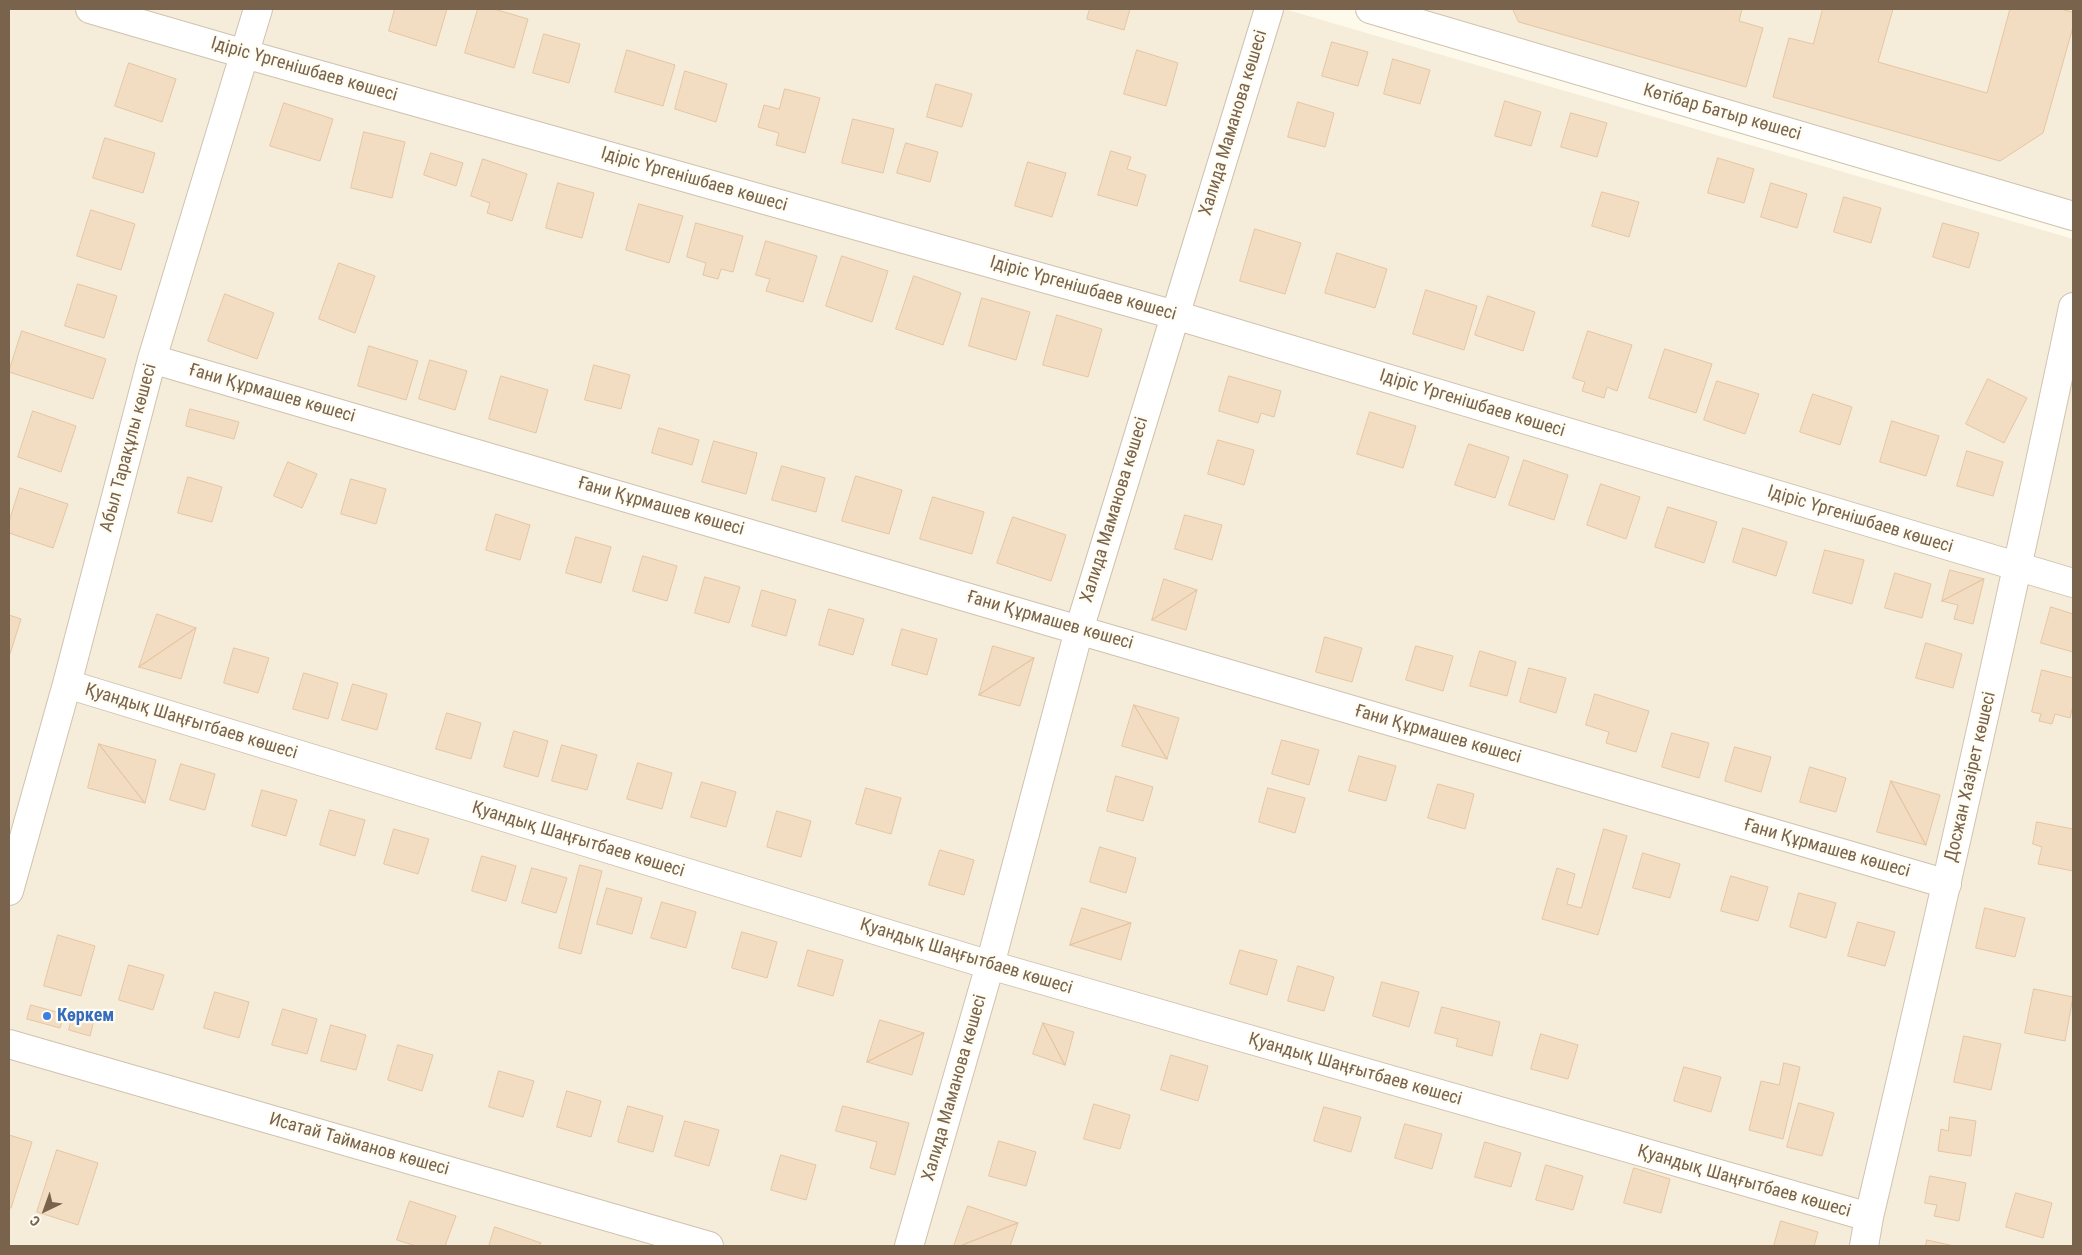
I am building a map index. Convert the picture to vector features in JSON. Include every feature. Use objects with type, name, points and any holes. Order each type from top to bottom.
[{"type":"street","name":"Ідіріс Үргенішбаев көшесі","points":[[90,9],[1175,315],[2073,583]]},
{"type":"street","name":"Абыл Тарақұлы көшесі","points":[[9,890],[67,684],[152,359],[258,9]]},
{"type":"street","name":"Халида Маманова көшесі","points":[[909,1246],[990,965],[1079,630],[1269,9]]},
{"type":"street","name":"Көтібар Батыр көшесі","points":[[1370,9],[2073,216]]},
{"type":"street","name":"Досжан Хазірет көшесі","points":[[1864,1246],[2018,567],[2073,307]]},
{"type":"street","name":"Ғани Құрмашев көшесі","points":[[152,359],[1947,884]]},
{"type":"street","name":"Қуандық Шаңғытбаев көшесі","points":[[67,684],[990,965],[1869,1218]]},
{"type":"street","name":"Исатай Тайманов көшесі","points":[[9,1044],[709,1246]]},
{"type":"shaded area","points":[[9,9],[1284,9],[2073,239],[2073,1246],[9,1246]]},
{"type":"shaded area","points":[[1377,9],[2073,9],[2073,216]]},
{"type":"building","points":[[395,9],[447,9],[436,46],[389,31]]},
{"type":"building","points":[[478,9],[494,9],[528,19],[514,68],[465,53]]},
{"type":"building","points":[[1090,9],[1130,9],[1124,30],[1087,19]]},
{"type":"building","points":[[1513,9],[1742,9],[1739,21],[1763,28],[1746,87],[1519,22]]},
{"type":"building","points":[[1823,9],[1893,9],[1878,62],[1987,93],[2010,9],[2060,9],[2073,12],[2073,27],[2043,133],[2000,161],[1773,97],[1789,38],[1813,44]]},
{"type":"building","points":[[544,34],[580,44],[569,83],[533,73]]},
{"type":"building","points":[[1332,42],[1368,52],[1358,86],[1322,76]]},
{"type":"building","points":[[627,50],[675,65],[663,106],[615,92]]},
{"type":"building","points":[[1137,50],[1178,63],[1166,106],[1124,94]]},
{"type":"building","points":[[1393,59],[1430,70],[1420,104],[1384,94]]},
{"type":"building","points":[[129,63],[176,79],[162,122],[115,106]]},
{"type":"building","points":[[685,71],[727,84],[716,122],[675,109]]},
{"type":"building","points":[[936,84],[972,94],[962,127],[927,117]]},
{"type":"building","points":[[785,89],[820,98],[805,153],[776,145],[779,133],[758,127],[764,105],[779,109]]},
{"type":"building","points":[[1505,101],[1541,112],[1531,146],[1495,136]]},
{"type":"building","points":[[1298,102],[1334,113],[1325,147],[1288,137]]},
{"type":"building","points":[[284,103],[333,119],[320,161],[270,146]]},
{"type":"building","points":[[1571,113],[1607,123],[1597,157],[1561,147]]},
{"type":"building","points":[[853,119],[894,129],[883,173],[842,163]]},
{"type":"building","points":[[364,132],[405,142],[392,198],[351,188]]},
{"type":"building","points":[[105,138],[155,153],[143,193],[93,178]]},
{"type":"building","points":[[906,143],[938,152],[930,182],[897,173]]},
{"type":"building","points":[[1111,151],[1131,157],[1127,169],[1146,175],[1137,206],[1098,195]]},
{"type":"building","points":[[431,153],[463,163],[456,186],[424,175]]},
{"type":"building","points":[[1718,158],[1754,169],[1744,203],[1708,193]]},
{"type":"building","points":[[483,159],[527,174],[512,221],[487,213],[490,203],[471,196]]},
{"type":"building","points":[[1028,162],[1066,173],[1052,217],[1015,206]]},
{"type":"building","points":[[558,183],[594,193],[582,238],[546,228]]},
{"type":"building","points":[[1771,183],[1807,194],[1797,228],[1761,217]]},
{"type":"building","points":[[1602,192],[1639,202],[1629,237],[1592,226]]},
{"type":"building","points":[[1844,197],[1881,208],[1871,243],[1834,232]]},
{"type":"building","points":[[639,204],[683,216],[669,263],[626,250]]},
{"type":"building","points":[[91,210],[135,224],[121,270],[77,256]]},
{"type":"building","points":[[696,223],[743,236],[733,272],[721,269],[718,279],[703,275],[706,263],[687,257]]},
{"type":"building","points":[[1943,223],[1979,233],[1969,268],[1933,257]]},
{"type":"building","points":[[1255,229],[1301,243],[1285,294],[1240,281]]},
{"type":"building","points":[[766,241],[817,256],[803,302],[766,291],[770,279],[756,275]]},
{"type":"building","points":[[1337,253],[1387,269],[1375,308],[1325,293]]},
{"type":"building","points":[[842,256],[888,271],[872,322],[826,306]]},
{"type":"building","points":[[339,263],[375,276],[355,333],[319,319]]},
{"type":"building","points":[[914,276],[961,293],[943,345],[896,329]]},
{"type":"building","points":[[78,284],[117,296],[104,338],[65,326]]},
{"type":"building","points":[[1426,290],[1477,306],[1464,350],[1413,334]]},
{"type":"building","points":[[225,294],[274,313],[257,359],[208,341]]},
{"type":"building","points":[[1488,296],[1535,312],[1523,351],[1475,335]]},
{"type":"building","points":[[982,298],[1030,312],[1016,360],[969,346]]},
{"type":"building","points":[[1057,315],[1102,329],[1088,377],[1043,365]]},
{"type":"building","points":[[22,331],[106,359],[93,399],[9,372]]},
{"type":"building","points":[[1588,331],[1632,345],[1617,391],[1607,387],[1604,398],[1582,391],[1585,382],[1573,378]]},
{"type":"building","points":[[369,346],[418,361],[406,400],[358,386]]},
{"type":"building","points":[[1665,349],[1712,364],[1696,413],[1649,398]]},
{"type":"building","points":[[430,360],[467,371],[455,410],[419,399]]},
{"type":"building","points":[[594,365],[630,375],[621,409],[585,400]]},
{"type":"building","points":[[501,376],[548,390],[536,433],[489,419]]},
{"type":"building","points":[[1229,376],[1281,391],[1274,417],[1261,413],[1258,423],[1219,411]]},
{"type":"building","points":[[1988,379],[2027,398],[2004,443],[1966,424]]},
{"type":"building","points":[[1717,381],[1759,394],[1745,434],[1704,420]]},
{"type":"building","points":[[1813,394],[1852,407],[1840,445],[1800,432]]},
{"type":"building","points":[[190,409],[239,422],[234,439],[186,426]]},
{"type":"building","points":[[33,411],[76,426],[61,472],[18,457]]},
{"type":"building","points":[[1370,412],[1416,426],[1403,468],[1357,454]]},
{"type":"building","points":[[1892,421],[1939,436],[1926,476],[1880,462]]},
{"type":"building","points":[[659,428],[699,440],[692,465],[652,453]]},
{"type":"building","points":[[1218,440],[1254,450],[1244,485],[1208,474]]},
{"type":"building","points":[[714,441],[757,453],[746,494],[702,482]]},
{"type":"building","points":[[1469,444],[1509,457],[1495,498],[1455,485]]},
{"type":"building","points":[[1967,451],[2003,462],[1993,496],[1957,486]]},
{"type":"building","points":[[1524,460],[1568,475],[1554,520],[1509,505]]},
{"type":"building","points":[[288,462],[317,474],[302,508],[274,496]]},
{"type":"building","points":[[782,466],[825,478],[816,512],[772,500]]},
{"type":"building","points":[[856,476],[902,490],[889,534],[842,521]]},
{"type":"building","points":[[188,477],[222,487],[212,522],[178,513]]},
{"type":"building","points":[[351,479],[386,489],[376,524],[341,514]]},
{"type":"building","points":[[1601,484],[1640,497],[1626,539],[1587,525]]},
{"type":"building","points":[[20,488],[68,504],[53,548],[9,533],[9,522]]},
{"type":"building","points":[[933,497],[984,512],[972,554],[920,539]]},
{"type":"building","points":[[1668,507],[1717,522],[1704,563],[1655,547]]},
{"type":"building","points":[[496,514],[530,525],[520,560],[486,550]]},
{"type":"building","points":[[1185,515],[1222,525],[1212,560],[1175,549]]},
{"type":"building","points":[[1013,517],[1066,535],[1051,581],[997,563]]},
{"type":"building","points":[[1743,528],[1787,542],[1776,576],[1733,562]]},
{"type":"building","points":[[576,537],[611,547],[601,583],[566,573]]},
{"type":"building","points":[[1825,550],[1864,560],[1852,604],[1813,593]]},
{"type":"building","points":[[643,556],[677,566],[667,601],[633,591]]},
{"type":"building","points":[[1950,570],[1984,579],[1942,601]]},
{"type":"building","points":[[1895,573],[1931,584],[1922,618],[1885,608]]},
{"type":"building","points":[[705,577],[740,587],[729,623],[695,613]]},
{"type":"building","points":[[1164,579],[1197,590],[1152,620]]},
{"type":"building","points":[[1984,579],[1973,624],[1954,619],[1958,605],[1942,601]]},
{"type":"building","points":[[762,590],[796,600],[786,636],[752,626]]},
{"type":"building","points":[[1197,590],[1186,630],[1152,620]]},
{"type":"building","points":[[2051,607],[2073,614],[2073,652],[2041,643]]},
{"type":"building","points":[[829,609],[864,619],[853,655],[819,645]]},
{"type":"building","points":[[157,614],[196,628],[139,667]]},
{"type":"building","points":[[9,615],[21,619],[10,654],[9,654]]},
{"type":"building","points":[[196,628],[181,679],[139,667]]},
{"type":"building","points":[[902,629],[937,639],[927,675],[892,665]]},
{"type":"building","points":[[1325,637],[1362,648],[1352,682],[1316,672]]},
{"type":"building","points":[[1926,643],[1962,654],[1953,688],[1916,678]]},
{"type":"building","points":[[993,646],[1034,658],[979,695]]},
{"type":"building","points":[[1416,646],[1453,656],[1443,691],[1406,680]]},
{"type":"building","points":[[234,648],[269,658],[258,693],[224,683]]},
{"type":"building","points":[[1480,651],[1516,662],[1507,696],[1470,686]]},
{"type":"building","points":[[1034,658],[1020,706],[979,695]]},
{"type":"building","points":[[1529,668],[1566,678],[1556,713],[1520,702]]},
{"type":"building","points":[[2042,670],[2073,678],[2073,705],[2070,718],[2055,714],[2052,724],[2039,721],[2041,714],[2032,712]]},
{"type":"building","points":[[304,673],[338,683],[328,719],[293,709]]},
{"type":"building","points":[[353,684],[387,694],[377,730],[342,720]]},
{"type":"building","points":[[1595,694],[1649,711],[1636,752],[1606,743],[1609,732],[1586,725]]},
{"type":"building","points":[[1134,705],[1167,759],[1122,746]]},
{"type":"building","points":[[1134,705],[1179,718],[1167,759]]},
{"type":"building","points":[[447,713],[481,723],[471,759],[436,749]]},
{"type":"building","points":[[514,731],[548,741],[538,777],[504,767]]},
{"type":"building","points":[[1672,733],[1709,743],[1699,778],[1662,767]]},
{"type":"building","points":[[1282,740],[1319,750],[1309,785],[1272,774]]},
{"type":"building","points":[[99,744],[156,760],[145,803]]},
{"type":"building","points":[[99,744],[145,803],[88,788]]},
{"type":"building","points":[[562,745],[597,755],[587,790],[552,781]]},
{"type":"building","points":[[1735,747],[1771,757],[1761,792],[1725,781]]},
{"type":"building","points":[[1359,756],[1396,766],[1386,801],[1349,791]]},
{"type":"building","points":[[638,763],[672,773],[662,809],[627,799]]},
{"type":"building","points":[[181,764],[215,774],[205,810],[170,800]]},
{"type":"building","points":[[1810,767],[1846,778],[1836,812],[1800,802]]},
{"type":"building","points":[[1116,776],[1153,787],[1143,821],[1107,811]]},
{"type":"building","points":[[1891,781],[1940,795],[1926,845]]},
{"type":"building","points":[[1891,781],[1926,845],[1877,832]]},
{"type":"building","points":[[702,782],[736,792],[726,827],[691,817]]},
{"type":"building","points":[[1438,784],[1474,794],[1465,829],[1428,818]]},
{"type":"building","points":[[866,788],[901,798],[891,834],[856,824]]},
{"type":"building","points":[[1268,788],[1305,798],[1295,833],[1259,822]]},
{"type":"building","points":[[262,790],[297,800],[286,836],[252,826]]},
{"type":"building","points":[[330,810],[365,820],[355,856],[320,845]]},
{"type":"building","points":[[777,811],[811,821],[801,857],[767,847]]},
{"type":"building","points":[[2037,822],[2073,829],[2073,871],[2038,864],[2042,847],[2033,844]]},
{"type":"building","points":[[394,829],[429,839],[418,874],[384,864]]},
{"type":"building","points":[[1604,829],[1627,836],[1598,935],[1542,919],[1557,868],[1575,874],[1567,904],[1581,908]]},
{"type":"building","points":[[1100,847],[1136,858],[1126,893],[1090,882]]},
{"type":"building","points":[[940,850],[974,860],[964,895],[929,885]]},
{"type":"building","points":[[1643,853],[1680,864],[1670,898],[1633,888]]},
{"type":"building","points":[[482,856],[516,866],[506,901],[472,891]]},
{"type":"building","points":[[580,865],[602,871],[581,954],[559,948]]},
{"type":"building","points":[[532,868],[567,878],[556,913],[522,903]]},
{"type":"building","points":[[1731,876],[1768,887],[1758,921],[1721,911]]},
{"type":"building","points":[[607,888],[642,898],[632,934],[597,924]]},
{"type":"building","points":[[1799,893],[1836,903],[1826,938],[1790,927]]},
{"type":"building","points":[[662,902],[696,912],[686,948],[651,938]]},
{"type":"building","points":[[1082,908],[1131,923],[1070,945]]},
{"type":"building","points":[[1985,908],[2025,918],[2015,957],[1976,948]]},
{"type":"building","points":[[1858,922],[1895,932],[1885,966],[1848,956]]},
{"type":"building","points":[[1131,923],[1121,960],[1070,945]]},
{"type":"building","points":[[742,932],[777,942],[767,978],[732,968]]},
{"type":"building","points":[[58,935],[95,946],[81,996],[44,986]]},
{"type":"building","points":[[808,950],[843,960],[833,996],[798,986]]},
{"type":"building","points":[[1240,950],[1277,960],[1267,995],[1230,984]]},
{"type":"building","points":[[129,965],[164,975],[153,1010],[119,1000]]},
{"type":"building","points":[[1298,966],[1334,977],[1324,1011],[1288,1001]]},
{"type":"building","points":[[1382,982],[1419,992],[1409,1027],[1373,1016]]},
{"type":"building","points":[[2034,989],[2073,997],[2065,1041],[2025,1033]]},
{"type":"building","points":[[215,992],[249,1002],[239,1038],[204,1028]]},
{"type":"building","points":[[31,1005],[64,1014],[60,1028],[27,1019]]},
{"type":"building","points":[[1442,1007],[1500,1022],[1492,1056],[1456,1046],[1458,1039],[1435,1033]]},
{"type":"building","points":[[283,1009],[317,1019],[307,1054],[272,1045]]},
{"type":"building","points":[[74,1011],[95,1016],[90,1036],[69,1030]]},
{"type":"building","points":[[880,1020],[924,1033],[867,1062]]},
{"type":"building","points":[[1043,1023],[1065,1065],[1033,1054]]},
{"type":"building","points":[[1043,1023],[1074,1032],[1065,1065]]},
{"type":"building","points":[[331,1025],[366,1035],[356,1070],[321,1061]]},
{"type":"building","points":[[924,1033],[912,1075],[867,1062]]},
{"type":"building","points":[[1541,1034],[1578,1045],[1568,1079],[1531,1069]]},
{"type":"building","points":[[1964,1036],[2001,1044],[1991,1090],[1954,1082]]},
{"type":"building","points":[[398,1045],[433,1055],[422,1091],[388,1080]]},
{"type":"building","points":[[1171,1055],[1208,1066],[1198,1101],[1161,1090]]},
{"type":"building","points":[[1784,1063],[1800,1067],[1783,1139],[1749,1130],[1761,1081],[1779,1085]]},
{"type":"building","points":[[1684,1067],[1721,1077],[1711,1112],[1674,1101]]},
{"type":"building","points":[[499,1071],[534,1081],[523,1117],[489,1107]]},
{"type":"building","points":[[567,1091],[601,1101],[591,1137],[557,1127]]},
{"type":"building","points":[[1799,1103],[1834,1113],[1822,1156],[1787,1147]]},
{"type":"building","points":[[1094,1104],[1130,1115],[1120,1149],[1084,1139]]},
{"type":"building","points":[[628,1106],[663,1116],[653,1152],[618,1142]]},
{"type":"building","points":[[843,1106],[909,1123],[895,1175],[870,1168],[877,1142],[836,1131]]},
{"type":"building","points":[[1324,1107],[1361,1117],[1351,1152],[1314,1141]]},
{"type":"building","points":[[1950,1117],[1976,1121],[1971,1156],[1938,1151],[1941,1129],[1948,1131]]},
{"type":"building","points":[[685,1121],[719,1130],[709,1166],[675,1156]]},
{"type":"building","points":[[1405,1124],[1442,1134],[1432,1169],[1395,1158]]},
{"type":"building","points":[[9,1135],[32,1142],[11,1208],[9,1208]]},
{"type":"building","points":[[999,1141],[1036,1152],[1026,1186],[989,1176]]},
{"type":"building","points":[[1485,1142],[1521,1153],[1511,1187],[1475,1177]]},
{"type":"building","points":[[57,1150],[98,1163],[78,1225],[37,1212]]},
{"type":"building","points":[[781,1155],[816,1165],[806,1200],[771,1190]]},
{"type":"building","points":[[1546,1165],[1583,1176],[1573,1210],[1536,1200]]},
{"type":"building","points":[[1634,1168],[1670,1179],[1661,1213],[1624,1203]]},
{"type":"building","points":[[1930,1176],[1966,1183],[1959,1221],[1934,1216],[1937,1205],[1925,1203]]},
{"type":"building","points":[[2016,1193],[2052,1203],[2043,1238],[2006,1227]]},
{"type":"building","points":[[410,1201],[456,1216],[445,1246],[416,1246],[397,1240]]},
{"type":"building","points":[[968,1206],[1018,1223],[960,1246],[954,1246]]},
{"type":"building","points":[[1781,1221],[1818,1232],[1814,1246],[1774,1246]]},
{"type":"building","points":[[1018,1223],[1010,1246],[960,1246]]},
{"type":"building","points":[[495,1227],[541,1243],[539,1246],[489,1246]]},
{"type":"building","points":[[1927,1240],[1954,1246],[1926,1246]]},
{"type":"place","name":"Көркем","points":[[47,1016]]}]
